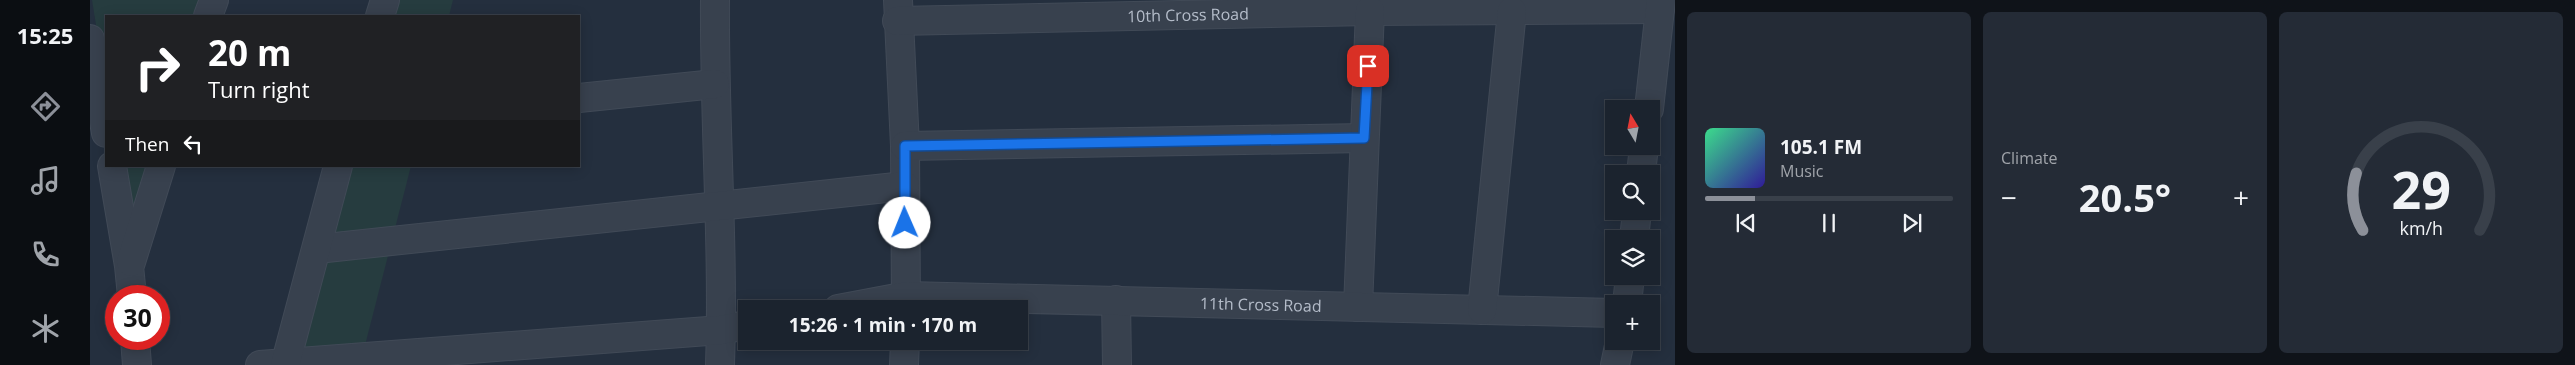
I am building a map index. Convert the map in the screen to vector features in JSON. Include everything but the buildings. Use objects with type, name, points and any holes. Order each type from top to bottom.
[{"type":"street","points":[[208,15],[214,0]]},
{"type":"street","points":[[380,15],[385,0]]},
{"type":"street","points":[[715,0],[715,84],[720,206],[734,328],[720,365]]},
{"type":"street","points":[[1650,100],[1660,5]]},
{"type":"street","name":"10th Cross Road","points":[[897,10],[1512,11],[1660,5]]},
{"type":"street","points":[[897,10],[905,146],[906,300]]},
{"type":"street","points":[[1358,306],[1370,11]]},
{"type":"street","points":[[1482,310],[1512,11]]},
{"type":"street","points":[[90,39],[105,127]]},
{"type":"street","points":[[580,98],[715,84]]},
{"type":"street","points":[[905,146],[1364,138]]},
{"type":"street","points":[[112,167],[131,285]]},
{"type":"street","points":[[129,266],[161,167]]},
{"type":"street","points":[[338,167],[317,249],[277,364],[734,328]]},
{"type":"street","points":[[317,249],[905,186]]},
{"type":"street","points":[[1116,300],[1117,365]]},
{"type":"street","name":"11th Cross Road","points":[[1028,301],[1116,300],[1605,313]]},
{"type":"street","points":[[135,350],[136,365]]},
{"type":"street","points":[[904,365],[905,350]]},
{"type":"street","points":[[1616,365],[1618,350]]},
{"type":"green space","points":[[92,0],[205,0],[200,15],[105,15],[105,81]]},
{"type":"green space","points":[[395,0],[453,0],[449,15],[390,15]]},
{"type":"green space","points":[[119,167],[154,167],[131,238]]},
{"type":"green space","points":[[348,167],[411,167],[360,365],[291,365]]},
{"type":"route","points":[[905,223],[905,146],[1364,138],[1368,66]]}]
